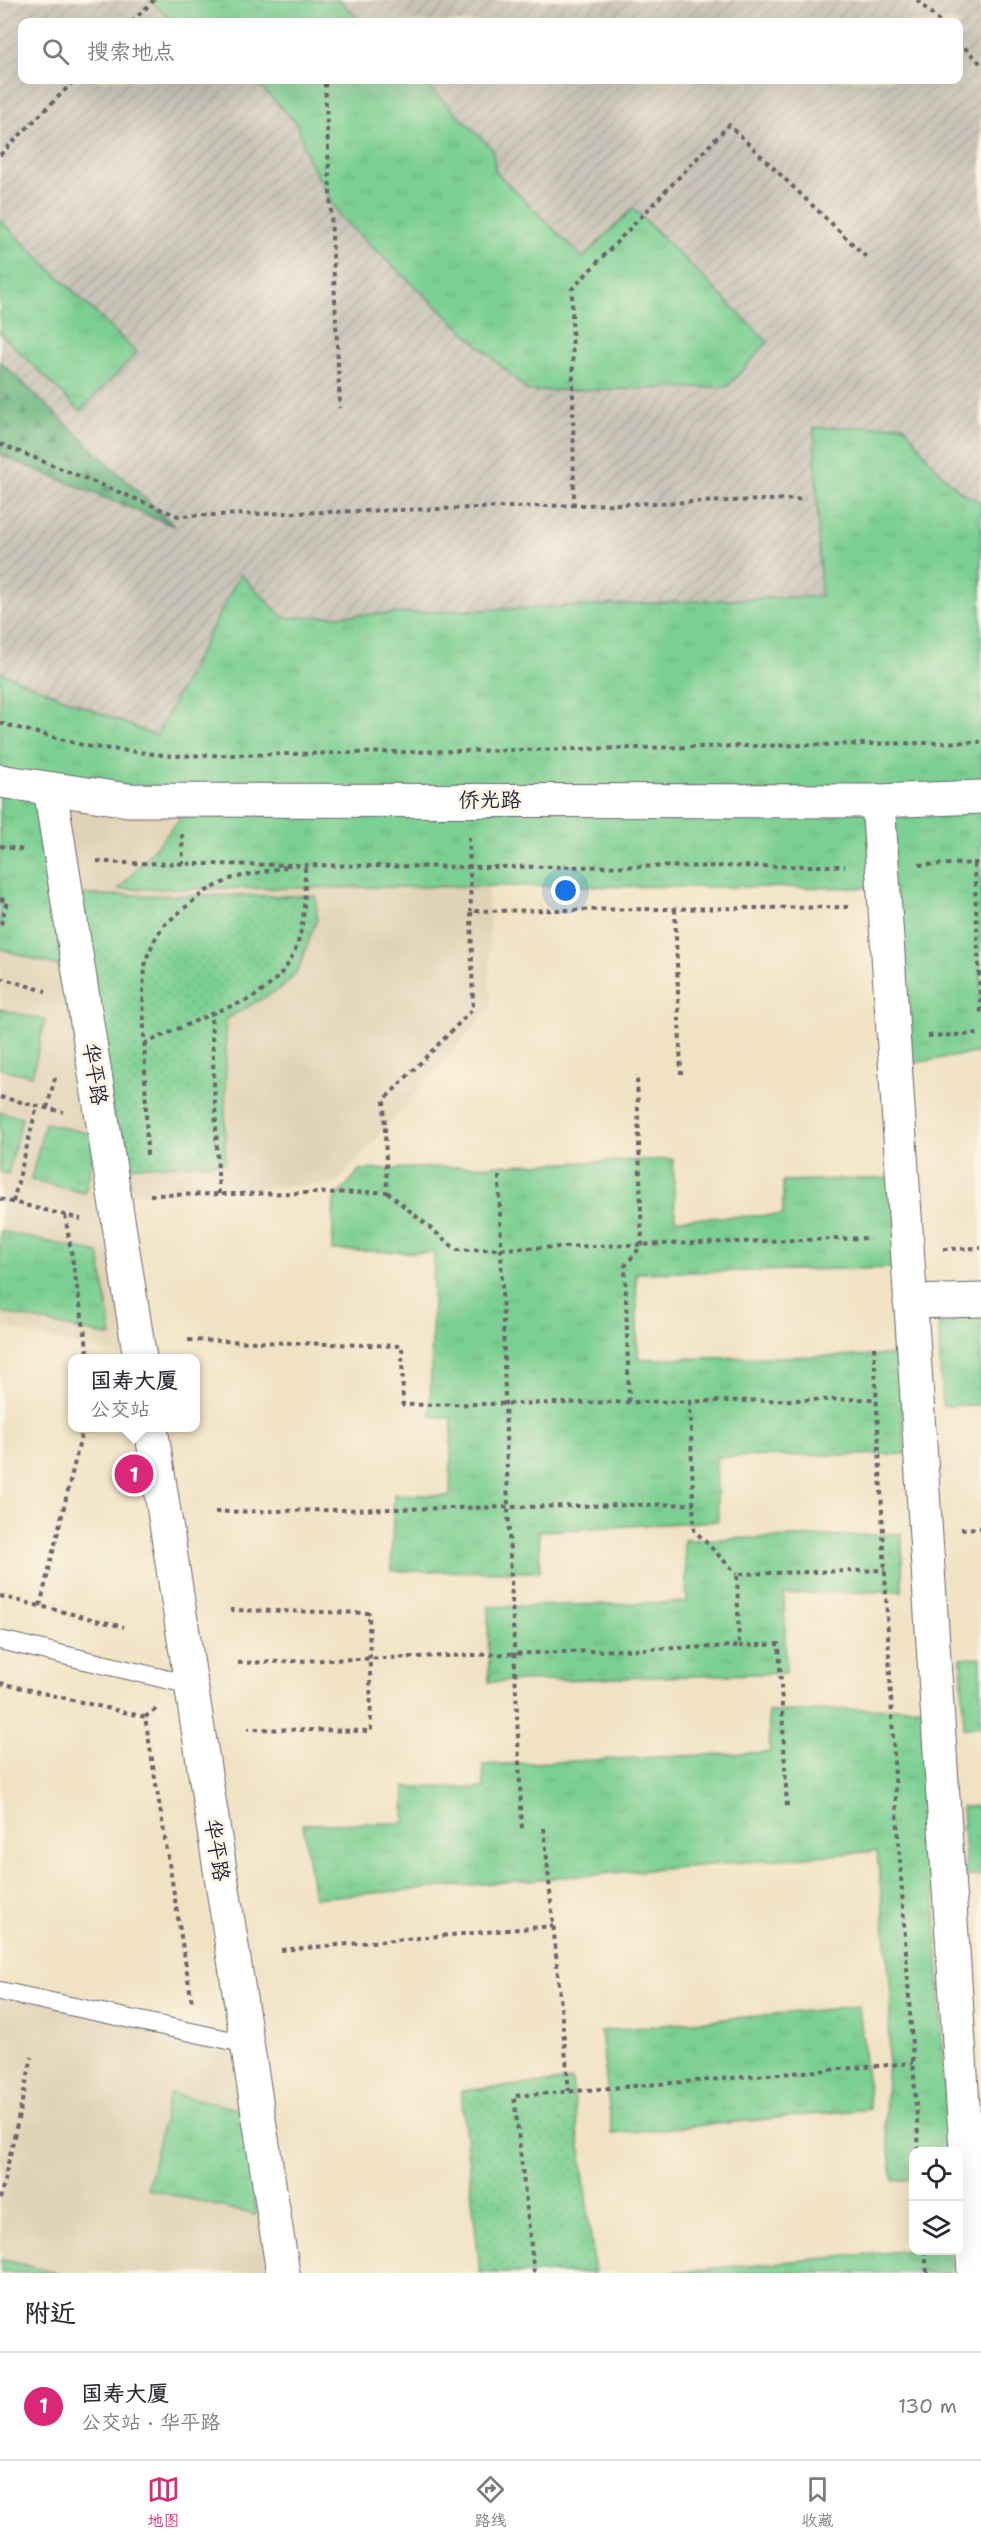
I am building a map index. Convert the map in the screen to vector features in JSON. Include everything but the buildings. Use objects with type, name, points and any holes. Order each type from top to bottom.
[{"type":"street","name":"侨光路","points":[[0,781],[128,800],[878,801],[981,797]]},
{"type":"street","name":"华平路","points":[[50,789],[139,1354]]},
{"type":"street","points":[[878,801],[974,2273]]},
{"type":"street","points":[[910,1302],[981,1300]]},
{"type":"street","name":"华平路","points":[[151,1432],[283,2273]]},
{"type":"lane","points":[[0,1640],[191,1685]]},
{"type":"lane","points":[[0,1991],[247,2044]]},
{"type":"path","points":[[136,18],[154,0]]},
{"type":"path","points":[[917,0],[936,18]]},
{"type":"path","points":[[963,46],[981,64]]},
{"type":"path","points":[[0,155],[71,84]]},
{"type":"path","points":[[325,84],[340,408]]},
{"type":"path","points":[[574,506],[572,289],[729,125],[866,257]]},
{"type":"path","points":[[0,444],[178,516],[805,499]]},
{"type":"path","points":[[0,723],[86,746],[172,756],[981,742]]},
{"type":"path","points":[[387,1191],[384,1100],[473,1009],[469,800]]},
{"type":"path","points":[[0,846],[118,863],[470,867],[847,866],[848,876]]},
{"type":"path","points":[[882,866],[981,863]]},
{"type":"path","points":[[974,864],[981,1016]]},
{"type":"path","points":[[148,1160],[143,987],[146,959],[164,925],[204,891],[232,878],[296,865]]},
{"type":"path","points":[[144,1044],[257,995],[280,976],[296,950],[303,926],[305,865]]},
{"type":"path","points":[[471,911],[850,907],[849,897]]},
{"type":"path","points":[[0,899],[7,901],[0,928]]},
{"type":"path","points":[[675,909],[681,1074]]},
{"type":"path","points":[[0,978],[54,993]]},
{"type":"path","points":[[211,1014],[219,1194]]},
{"type":"path","points":[[893,1038],[981,1034]]},
{"type":"path","points":[[628,1402],[625,1266],[642,1245],[637,1075]]},
{"type":"path","points":[[0,1097],[102,1122]]},
{"type":"path","points":[[13,1202],[37,1106]]},
{"type":"path","points":[[499,1176],[508,1508],[522,1830]]},
{"type":"path","points":[[148,1184],[149,1195],[387,1191],[457,1250],[906,1237]]},
{"type":"path","points":[[0,1199],[119,1228]]},
{"type":"path","points":[[65,1215],[88,1354]]},
{"type":"path","points":[[868,1226],[869,1250]]},
{"type":"path","points":[[188,1340],[402,1346],[402,1405],[917,1398]]},
{"type":"path","points":[[874,1341],[884,1570],[919,2147]]},
{"type":"path","points":[[690,1401],[694,1530],[737,1574],[739,1646]]},
{"type":"path","points":[[40,1606],[82,1432]]},
{"type":"path","points":[[215,1512],[693,1504]]},
{"type":"path","points":[[737,1574],[928,1569]]},
{"type":"path","points":[[0,1596],[124,1627]]},
{"type":"path","points":[[230,1610],[369,1613],[371,1731],[248,1729]]},
{"type":"path","points":[[238,1663],[779,1644],[787,1808]]},
{"type":"path","points":[[0,1683],[145,1717],[197,2033]]},
{"type":"path","points":[[544,1828],[568,2091]]},
{"type":"path","points":[[281,1950],[553,1926]]},
{"type":"path","points":[[0,2199],[32,2057]]},
{"type":"path","points":[[534,2273],[514,2096],[913,2063]]},
{"type":"path","points":[[925,2255],[927,2273]]},
{"type":"shaded area","points":[[0,0],[981,0],[981,795],[0,779]]},
{"type":"shaded area","points":[[0,783],[49,791],[130,1354],[114,1354],[0,1327]]},
{"type":"shaded area","points":[[54,791],[486,803],[491,1008],[336,1184],[116,1195]]},
{"type":"shaded area","points":[[0,1993],[245,2045],[280,2273],[0,2273]]},
{"type":"green space","points":[[150,0],[339,0],[358,18],[169,18]]},
{"type":"green space","points":[[256,84],[426,84],[492,148],[496,172],[583,258],[633,208],[768,342],[727,387],[528,391],[340,217],[308,159],[297,124]]},
{"type":"green space","points":[[0,220],[137,353],[80,411],[0,333]]},
{"type":"green space","points":[[0,361],[174,526],[0,455]]},
{"type":"green space","points":[[904,425],[928,458],[948,480],[969,497],[981,502],[981,792],[131,795],[0,776],[0,672],[156,736],[240,574],[284,618],[821,596],[814,428]]},
{"type":"green space","points":[[0,793],[39,797],[64,968],[0,949]]},
{"type":"green space","points":[[981,806],[981,1052],[908,1064],[895,888],[532,886],[119,889],[186,812]]},
{"type":"green space","points":[[75,895],[316,896],[317,919],[298,970],[283,987],[226,1019],[225,1163],[121,1167]]},
{"type":"green space","points":[[0,1009],[45,1020],[32,1076],[0,1069]]},
{"type":"green space","points":[[0,1112],[22,1117],[8,1174],[0,1172]]},
{"type":"green space","points":[[45,1123],[98,1136],[85,1193],[31,1180]]},
{"type":"green space","points":[[673,1159],[675,1219],[783,1215],[783,1181],[892,1178],[900,1268],[636,1273],[638,1359],[897,1355],[905,1454],[716,1457],[718,1521],[539,1531],[540,1572],[391,1571],[394,1494],[450,1496],[452,1418],[430,1416],[434,1253],[332,1250],[334,1200],[360,1170]]},
{"type":"green space","points":[[0,1231],[99,1253],[112,1337],[0,1312]]},
{"type":"green space","points":[[981,1317],[981,1405],[942,1406],[938,1319]]},
{"type":"green space","points":[[902,1534],[902,1591],[784,1594],[786,1673],[489,1682],[488,1607],[687,1602],[684,1540]]},
{"type":"green space","points":[[981,1657],[981,1727],[964,1728],[961,1658]]},
{"type":"green space","points":[[925,1707],[948,2147],[909,2147],[909,2179],[893,2181],[885,2120],[891,1992],[877,1851],[314,1898],[303,1824],[404,1823],[405,1787],[484,1788],[483,1765],[770,1752],[768,1712]]},
{"type":"green space","points":[[981,1806],[981,1876],[966,1876],[962,1807]]},
{"type":"green space","points":[[859,2006],[870,2109],[612,2134],[601,2031]]},
{"type":"green space","points":[[572,2080],[595,2273],[480,2273],[461,2091]]},
{"type":"green space","points":[[170,2093],[243,2110],[256,2215],[147,2189]]},
{"type":"green space","points":[[909,2250],[909,2255],[950,2255],[952,2273],[660,2273]]},
{"type":"green space","points":[[0,2259],[58,2273],[0,2273]]},
{"type":"place","name":"国寿大厦","points":[[134,1474]]}]
